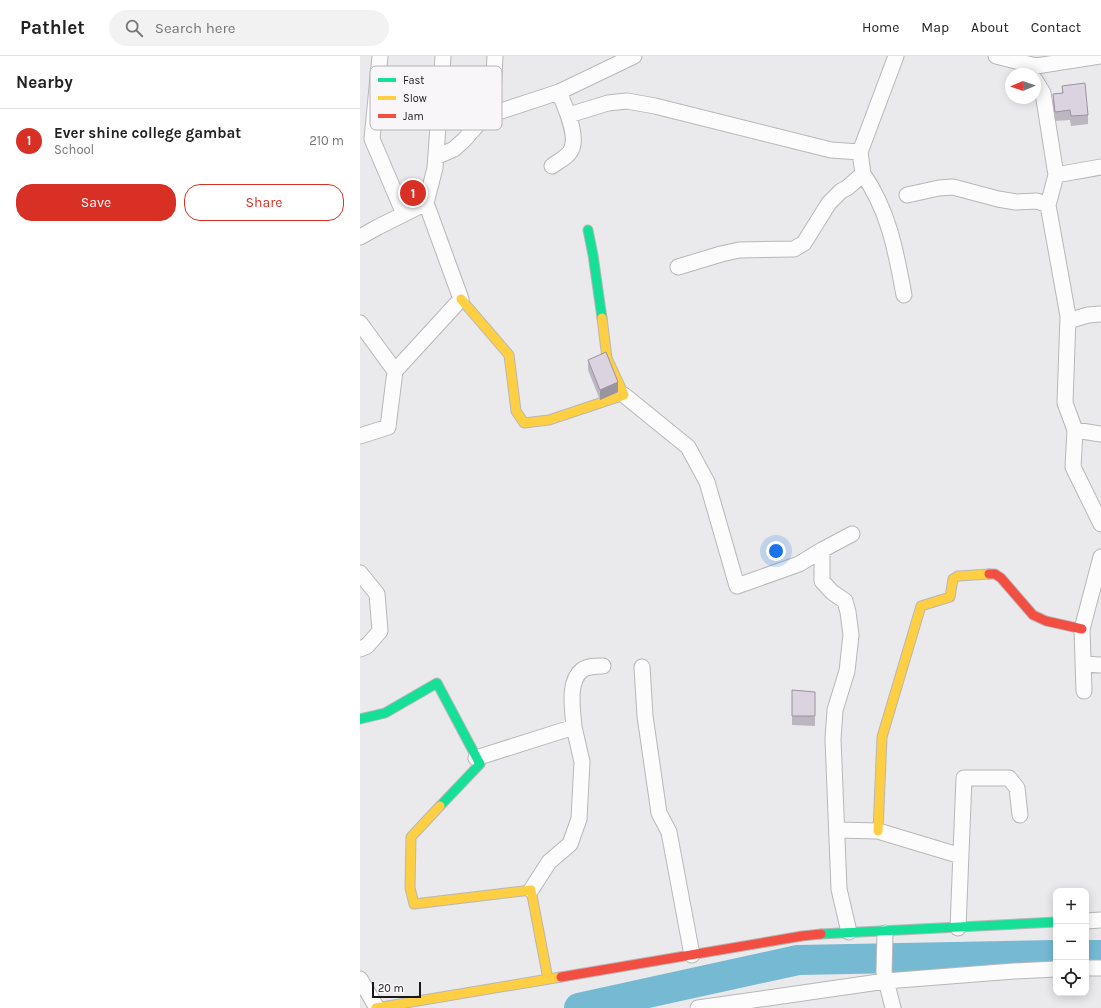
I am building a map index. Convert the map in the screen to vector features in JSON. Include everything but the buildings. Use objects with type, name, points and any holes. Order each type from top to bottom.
[{"type":"street","points":[[378,66],[380,56]]},
{"type":"street","points":[[442,66],[443,56]]},
{"type":"street","points":[[494,56],[494,66]]},
{"type":"street","points":[[502,111],[559,92],[634,56]]},
{"type":"street","points":[[896,56],[860,152],[863,174],[873,189],[894,242],[904,295]]},
{"type":"street","points":[[996,56],[1026,68]]},
{"type":"street","points":[[1031,68],[1100,56]]},
{"type":"street","points":[[1041,90],[1043,93],[1056,175],[1048,205],[1068,321],[1065,403],[1075,430],[1073,467],[1101,524]]},
{"type":"street","points":[[552,166],[569,153],[574,143],[569,115],[559,92]]},
{"type":"street","points":[[569,115],[608,103],[627,101],[655,106],[831,150],[860,152]]},
{"type":"street","points":[[370,115],[366,139],[404,214]]},
{"type":"street","points":[[438,130],[435,168],[426,203],[461,299],[509,354],[516,411],[524,423],[549,420],[624,395]]},
{"type":"street","points":[[436,158],[459,144],[473,130]]},
{"type":"street","points":[[1056,175],[1101,167]]},
{"type":"street","points":[[678,268],[721,254],[739,250],[794,249],[804,243],[829,203],[841,191],[847,188],[863,174]]},
{"type":"street","points":[[907,195],[939,188],[952,187],[1016,202],[1037,201],[1048,205]]},
{"type":"street","points":[[360,237],[378,226],[426,203]]},
{"type":"street","points":[[588,230],[594,255],[607,358],[624,395],[688,447],[707,482],[737,586],[799,564],[852,534]]},
{"type":"street","points":[[360,436],[388,427],[395,371],[461,299]]},
{"type":"street","points":[[1068,321],[1088,315],[1101,314]]},
{"type":"street","points":[[360,323],[395,371]]},
{"type":"street","points":[[1075,430],[1101,434]]},
{"type":"street","points":[[822,550],[822,581],[832,592],[845,601],[851,635],[847,671],[835,710],[833,739],[839,889],[849,932]]},
{"type":"street","points":[[1084,691],[1082,629],[1101,558]]},
{"type":"street","points":[[360,573],[377,594],[380,631],[367,646],[360,649]]},
{"type":"street","points":[[878,831],[882,737],[921,606],[950,597],[953,579],[958,576],[995,574],[1001,578],[1033,615],[1046,621],[1082,629]]},
{"type":"street","points":[[1083,664],[1101,665]]},
{"type":"street","points":[[548,979],[531,890],[549,862],[570,844],[579,819],[582,762],[574,727],[572,695],[573,686],[582,670],[591,667],[603,666]]},
{"type":"street","points":[[642,667],[644,716],[659,813],[669,832],[692,955]]},
{"type":"street","points":[[360,719],[385,713],[437,683],[480,764],[411,837],[410,888],[414,904],[531,890]]},
{"type":"street","points":[[476,758],[574,727]]},
{"type":"street","points":[[958,928],[964,778],[1010,778],[1017,788],[1020,815]]},
{"type":"street","points":[[837,830],[878,831],[961,856]]},
{"type":"street","points":[[1089,921],[1101,920]]},
{"type":"street","points":[[360,979],[376,1008],[802,936],[849,932],[885,932],[1053,922]]},
{"type":"street","points":[[885,932],[885,976],[893,1008]]},
{"type":"street","points":[[1089,968],[1101,968]]},
{"type":"street","points":[[698,1008],[885,976],[1053,969]]},
{"type":"waterway","points":[[579,1008],[798,960],[1053,955]]},
{"type":"waterway","points":[[1089,955],[1101,955]]},
{"type":"traffic: fast","points":[[588,230],[602,318]]},
{"type":"traffic: fast","points":[[360,719],[385,713],[437,683],[480,764],[440,806]]},
{"type":"traffic: fast","points":[[821,934],[1053,922]]},
{"type":"traffic: slow","points":[[461,299],[509,355],[516,411],[524,423],[549,420],[624,395],[607,358],[602,318]]},
{"type":"traffic: slow","points":[[878,831],[882,737],[921,606],[950,597],[953,579],[958,576],[989,574]]},
{"type":"traffic: slow","points":[[440,806],[411,837],[410,888],[414,904],[531,890],[548,979]]},
{"type":"traffic: slow","points":[[376,1008],[561,977]]},
{"type":"traffic: jam","points":[[989,574],[995,574],[1001,578],[1033,615],[1046,621],[1082,629]]},
{"type":"traffic: jam","points":[[561,977],[821,934]]},
{"type":"place","name":"Ever shine college gambat","points":[[413,193]]}]
